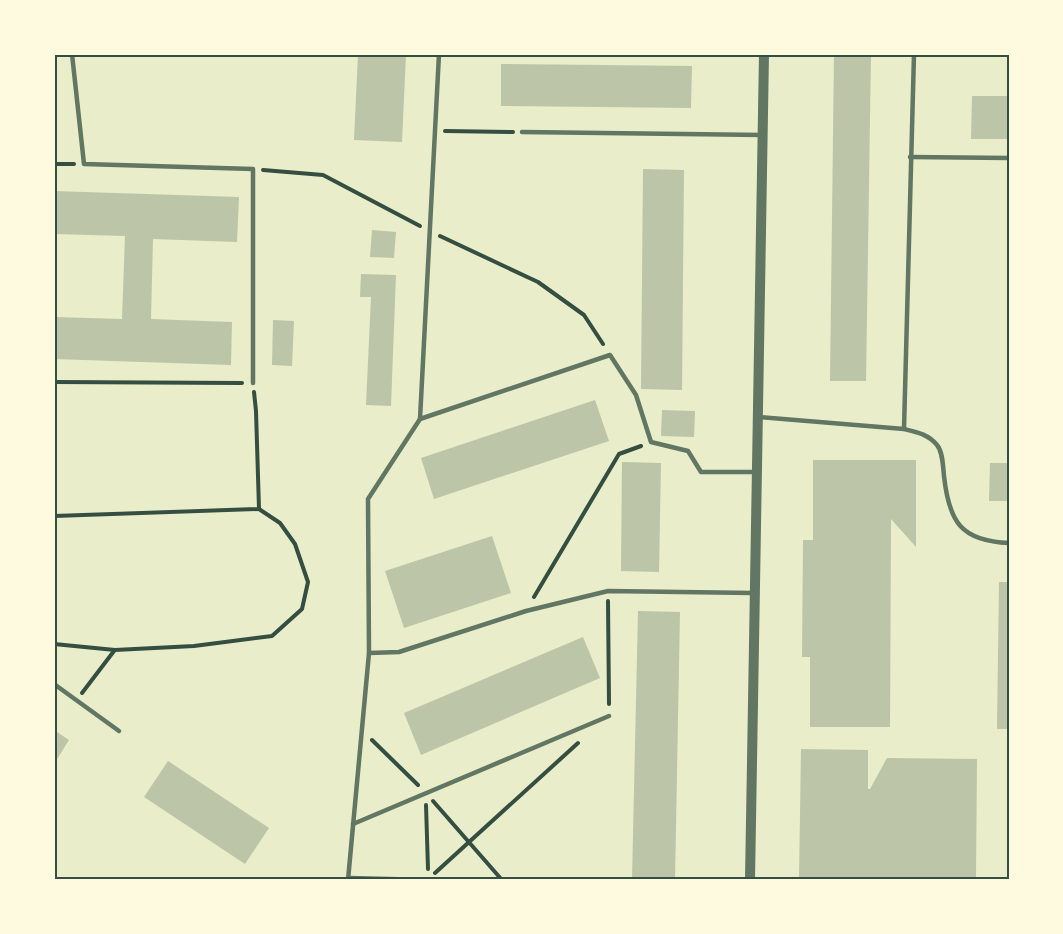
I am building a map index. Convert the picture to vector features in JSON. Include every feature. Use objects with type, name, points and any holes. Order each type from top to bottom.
[{"type":"street","points":[[750,880],[764,54]]},
{"type":"lane","points":[[72,54],[84,164],[253,169],[253,383]]},
{"type":"lane","points":[[428,880],[348,879],[369,653],[368,499],[420,419],[439,54]]},
{"type":"lane","points":[[904,429],[914,54]]},
{"type":"lane","points":[[522,132],[762,135]]},
{"type":"lane","points":[[910,157],[1009,158]]},
{"type":"lane","points":[[420,419],[610,355],[636,395],[651,442],[688,451],[701,472],[757,472]]},
{"type":"lane","points":[[758,417],[904,429],[924,434],[938,446],[949,507],[961,528],[980,540],[1009,543]]},
{"type":"lane","points":[[369,653],[399,652],[525,611],[608,591],[756,593]]},
{"type":"lane","points":[[54,684],[119,731]]},
{"type":"lane","points":[[353,824],[609,716]]},
{"type":"path","points":[[435,131],[522,132]]},
{"type":"path","points":[[54,164],[84,164]]},
{"type":"path","points":[[253,169],[323,176],[429,231],[537,282],[584,315],[610,355]]},
{"type":"path","points":[[54,382],[253,383],[260,509]]},
{"type":"path","points":[[525,611],[619,454],[651,442]]},
{"type":"path","points":[[54,516],[260,509],[280,523],[296,544],[308,582],[302,609],[272,636],[194,646],[115,650],[54,644]]},
{"type":"path","points":[[78,701],[84,689],[115,650]]},
{"type":"path","points":[[426,793],[428,880]]},
{"type":"building","points":[[358,54],[406,54],[402,142],[354,140]]},
{"type":"building","points":[[834,54],[871,54],[866,381],[830,381]]},
{"type":"building","points":[[501,64],[692,66],[691,108],[501,106]]},
{"type":"building","points":[[972,96],[1009,96],[1009,139],[971,139]]},
{"type":"building","points":[[643,169],[684,170],[682,390],[641,389]]},
{"type":"building","points":[[54,191],[239,197],[237,242],[153,239],[151,319],[232,322],[231,365],[54,359],[54,317],[122,319],[125,236],[54,234]]},
{"type":"building","points":[[372,230],[396,232],[394,258],[370,257]]},
{"type":"building","points":[[361,274],[396,275],[391,406],[366,405],[371,297],[360,297]]},
{"type":"building","points":[[273,320],[294,321],[292,366],[272,365]]},
{"type":"building","points":[[595,400],[609,441],[434,499],[421,458]]},
{"type":"building","points":[[662,410],[695,411],[694,437],[661,436]]},
{"type":"building","points":[[813,460],[916,460],[916,547],[891,519],[890,727],[810,727],[810,657],[802,657],[803,540],[813,540]]},
{"type":"building","points":[[622,462],[661,463],[659,572],[621,571]]},
{"type":"building","points":[[990,463],[1009,463],[1009,501],[989,501]]},
{"type":"building","points":[[492,536],[511,593],[404,628],[385,571]]},
{"type":"building","points":[[999,582],[1009,582],[1009,729],[997,729]]},
{"type":"building","points":[[638,611],[680,612],[675,880],[632,880]]},
{"type":"building","points":[[583,637],[600,678],[421,755],[404,713]]},
{"type":"building","points":[[54,730],[69,740],[54,764]]},
{"type":"building","points":[[801,749],[868,750],[868,789],[887,758],[977,759],[976,880],[799,880]]},
{"type":"building","points":[[168,761],[269,828],[245,864],[144,797]]}]
